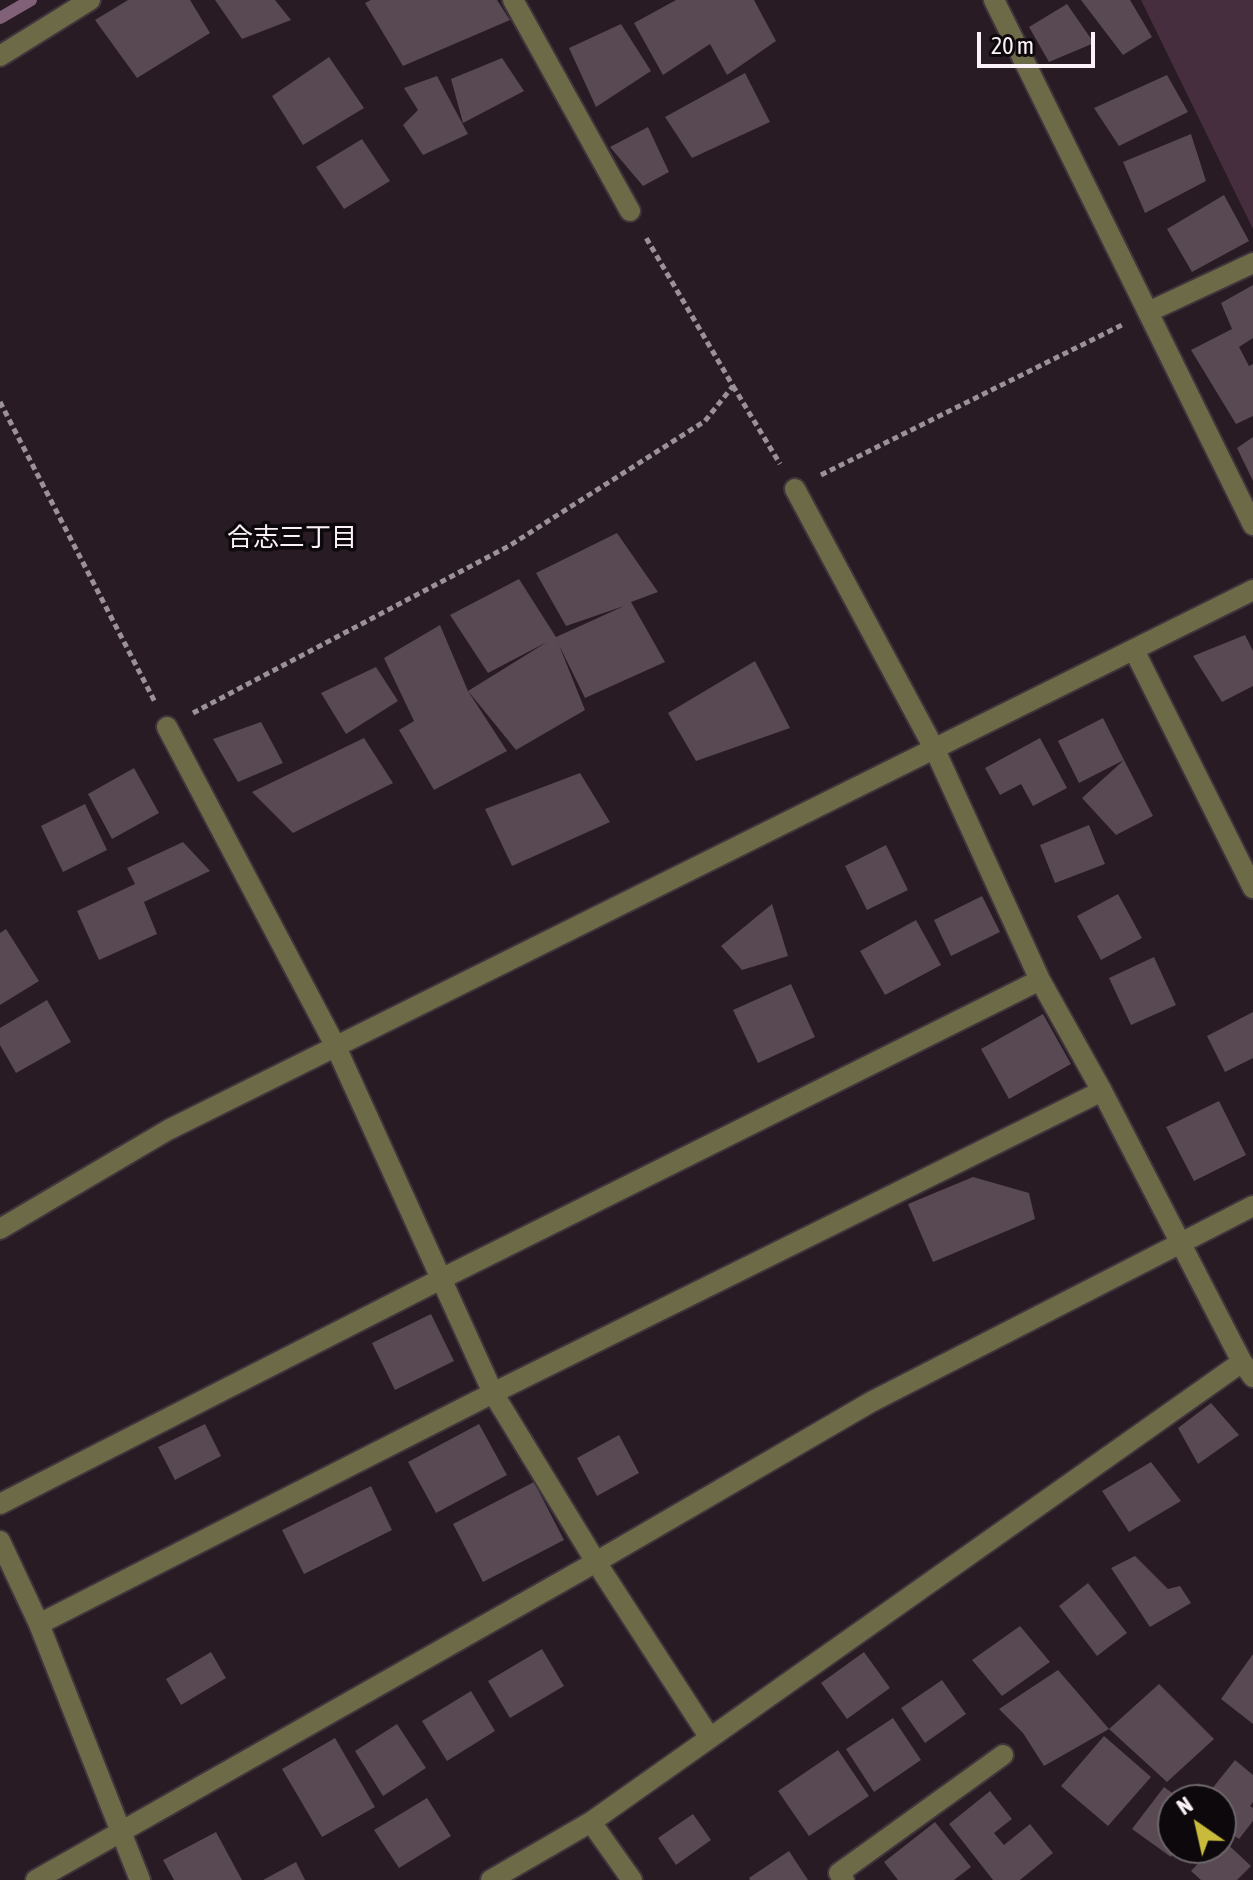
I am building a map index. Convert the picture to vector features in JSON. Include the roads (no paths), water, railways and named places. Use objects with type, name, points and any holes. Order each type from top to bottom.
[{"type":"street","points":[[0,56],[90,0]]},
{"type":"street","points":[[513,0],[630,211]]},
{"type":"street","points":[[994,0],[1253,525]]},
{"type":"street","points":[[1148,312],[1253,263]]},
{"type":"street","points":[[491,1880],[591,1822],[1247,1369],[1179,1244],[1102,1091],[1040,980],[935,750],[795,489]]},
{"type":"street","points":[[0,1229],[168,1130],[1253,590]]},
{"type":"street","points":[[1134,650],[1253,888]]},
{"type":"street","points":[[167,727],[336,1047],[493,1393],[596,1562],[710,1738]]},
{"type":"street","points":[[0,1504],[441,1279],[1040,980]]},
{"type":"street","points":[[39,1624],[493,1393],[1102,1091]]},
{"type":"street","points":[[36,1880],[871,1402],[1253,1206]]},
{"type":"street","points":[[0,1541],[39,1624],[140,1880]]},
{"type":"street","points":[[844,1880],[839,1873],[1003,1755]]},
{"type":"street","points":[[591,1822],[632,1880]]},
{"type":"waterway","points":[[0,18],[31,0]]},
{"type":"district","name":"合志三丁目","points":[[292,538]]}]
